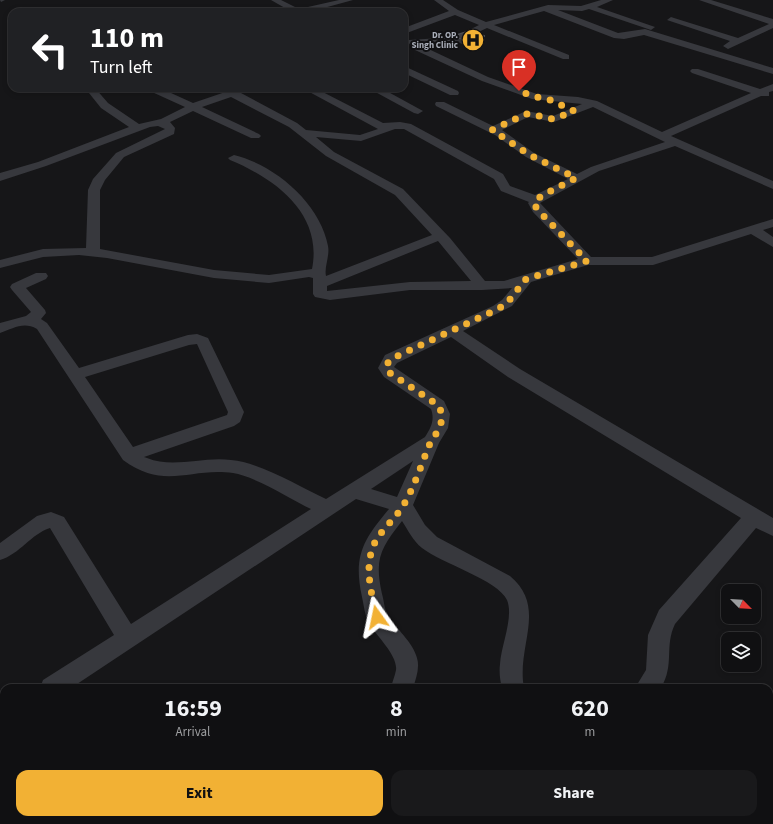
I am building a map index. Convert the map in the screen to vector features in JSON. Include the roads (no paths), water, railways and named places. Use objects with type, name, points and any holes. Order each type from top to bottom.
[{"type":"street","points":[[275,0],[290,8]]},
{"type":"street","points":[[315,8],[349,0]]},
{"type":"street","points":[[438,0],[455,12],[566,57]]},
{"type":"street","points":[[412,43],[434,43],[470,33],[485,25],[545,8],[558,7],[582,9],[609,0]]},
{"type":"street","points":[[709,1],[773,22]]},
{"type":"street","points":[[590,7],[651,27]]},
{"type":"street","points":[[545,8],[617,36],[625,37],[640,32],[645,32],[773,71]]},
{"type":"street","points":[[408,29],[455,12]]},
{"type":"street","points":[[671,20],[738,41]]},
{"type":"street","points":[[408,22],[449,39]]},
{"type":"street","points":[[712,53],[773,25]]},
{"type":"street","points":[[412,43],[485,79],[536,97],[593,102],[675,142],[773,185]]},
{"type":"street","points":[[408,71],[454,93]]},
{"type":"street","points":[[695,71],[773,97]]},
{"type":"street","points":[[662,136],[773,87]]},
{"type":"street","points":[[92,92],[96,98],[102,103],[138,128]]},
{"type":"street","points":[[160,92],[255,136]]},
{"type":"street","points":[[0,177],[42,164],[138,128],[153,123],[163,122],[193,108],[235,92]]},
{"type":"street","points":[[315,92],[380,126],[390,128]]},
{"type":"street","points":[[381,92],[418,111]]},
{"type":"street","points":[[232,93],[293,125],[330,154],[399,192],[440,236],[482,286]]},
{"type":"street","points":[[548,99],[574,111]]},
{"type":"street","points":[[492,130],[526,114],[533,114],[554,119],[593,102]]},
{"type":"street","points":[[440,104],[492,130],[530,155],[576,178]]},
{"type":"street","points":[[93,252],[94,190],[96,185],[120,155],[170,132],[170,128],[162,124],[163,122]]},
{"type":"street","points":[[305,133],[361,138],[400,125],[407,126],[499,177],[505,188],[536,200],[576,178],[603,166],[675,142]]},
{"type":"street","points":[[234,158],[258,168],[294,195],[303,205],[321,244],[322,254],[319,279],[320,294],[323,296],[410,286],[505,286],[587,261],[653,260],[773,223]]},
{"type":"street","points":[[536,200],[534,203],[537,209],[587,261]]},
{"type":"street","points":[[753,230],[773,243]]},
{"type":"street","points":[[319,279],[440,236]]},
{"type":"street","points":[[0,264],[49,252],[93,252],[214,274],[269,279],[309,273],[319,279]]},
{"type":"street","points":[[0,328],[31,319],[39,313],[17,287],[41,276]]},
{"type":"street","points":[[403,684],[407,670],[406,658],[377,617],[369,581],[369,563],[372,549],[378,538],[403,506],[431,441],[438,432],[442,421],[442,411],[438,405],[390,373],[386,368],[387,364],[391,359],[453,331],[507,303],[526,279]]},
{"type":"street","points":[[31,319],[42,326],[129,455],[143,465],[165,470],[218,466],[238,468],[250,471],[327,508]]},
{"type":"street","points":[[453,331],[520,377],[773,528]]},
{"type":"street","points":[[75,375],[188,340],[197,339],[203,341],[236,412],[234,418],[228,422],[129,455]]},
{"type":"street","points":[[57,684],[431,441]]},
{"type":"street","points":[[353,491],[403,506],[417,528],[429,542],[500,580],[514,591],[520,607],[509,670],[512,684]]},
{"type":"street","points":[[650,684],[659,672],[658,638],[660,629],[667,617],[754,517]]},
{"type":"street","points":[[0,552],[14,545],[40,523],[47,519],[53,519],[57,522],[127,638]]},
{"type":"place","name":"Dr. OP. Singh Clinic","points":[[473,40]]}]
